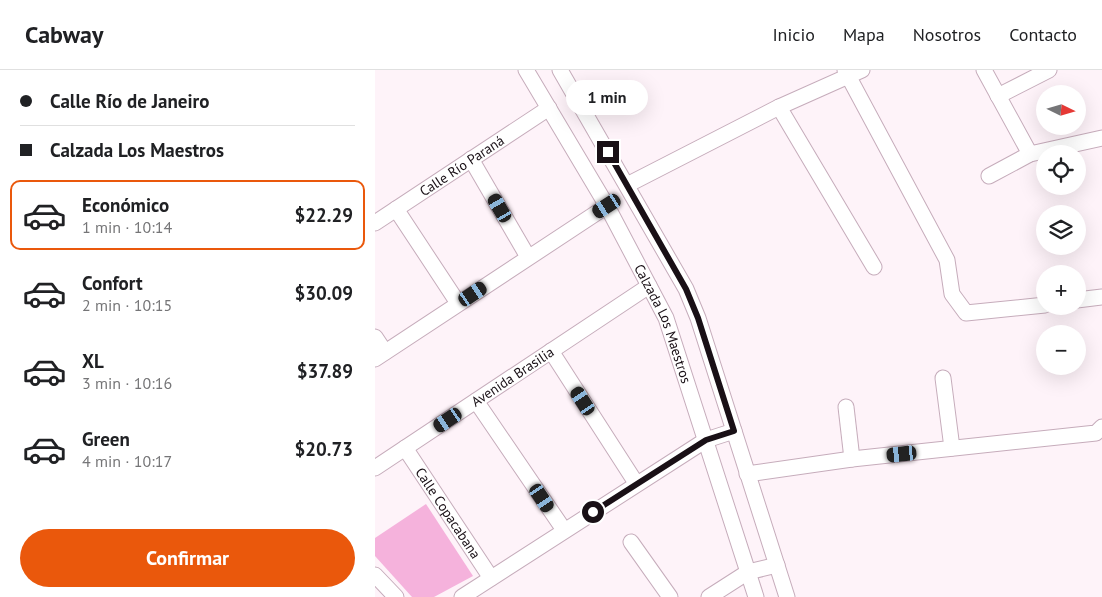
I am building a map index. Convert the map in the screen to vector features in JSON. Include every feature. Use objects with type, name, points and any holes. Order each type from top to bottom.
[{"type":"street","name":"Calzada Los Maestros","points":[[526,70],[607,206],[649,286],[673,338],[756,597]]},
{"type":"street","points":[[560,70],[686,289],[698,318],[787,597]]},
{"type":"street","points":[[627,185],[845,73],[861,70]]},
{"type":"street","points":[[984,70],[1030,154]]},
{"type":"street","points":[[998,96],[1049,70]]},
{"type":"street","points":[[845,73],[947,260],[952,294],[966,313],[1036,306]]},
{"type":"street","points":[[779,107],[874,267]]},
{"type":"street","name":"Calle Río Paraná","points":[[375,223],[549,108]]},
{"type":"street","points":[[989,176],[1030,154],[1102,138]]},
{"type":"street","points":[[471,159],[528,257]]},
{"type":"street","points":[[375,337],[380,355],[607,206]]},
{"type":"street","points":[[396,209],[459,303]]},
{"type":"street","name":"Avenida Brasilia","points":[[375,468],[649,286]]},
{"type":"street","points":[[1086,299],[1102,297]]},
{"type":"street","points":[[551,351],[636,483]]},
{"type":"street","points":[[943,378],[952,448]]},
{"type":"street","points":[[476,401],[564,530]]},
{"type":"street","points":[[846,407],[852,459]]},
{"type":"street","points":[[747,474],[852,459],[1096,433],[1102,426]]},
{"type":"street","points":[[462,597],[636,483],[706,440],[734,431]]},
{"type":"street","name":"Calle Copacabana","points":[[405,448],[491,578]]},
{"type":"street","points":[[631,542],[670,597]]},
{"type":"street","points":[[709,597],[748,572],[777,566]]},
{"type":"street","points":[[375,575],[396,597]]},
{"type":"shaded area","points":[[426,504],[473,576],[434,597],[412,597],[375,556],[375,538]]},
{"type":"route","points":[[593,512],[706,440],[734,431],[698,318],[686,289],[608,152]]}]
